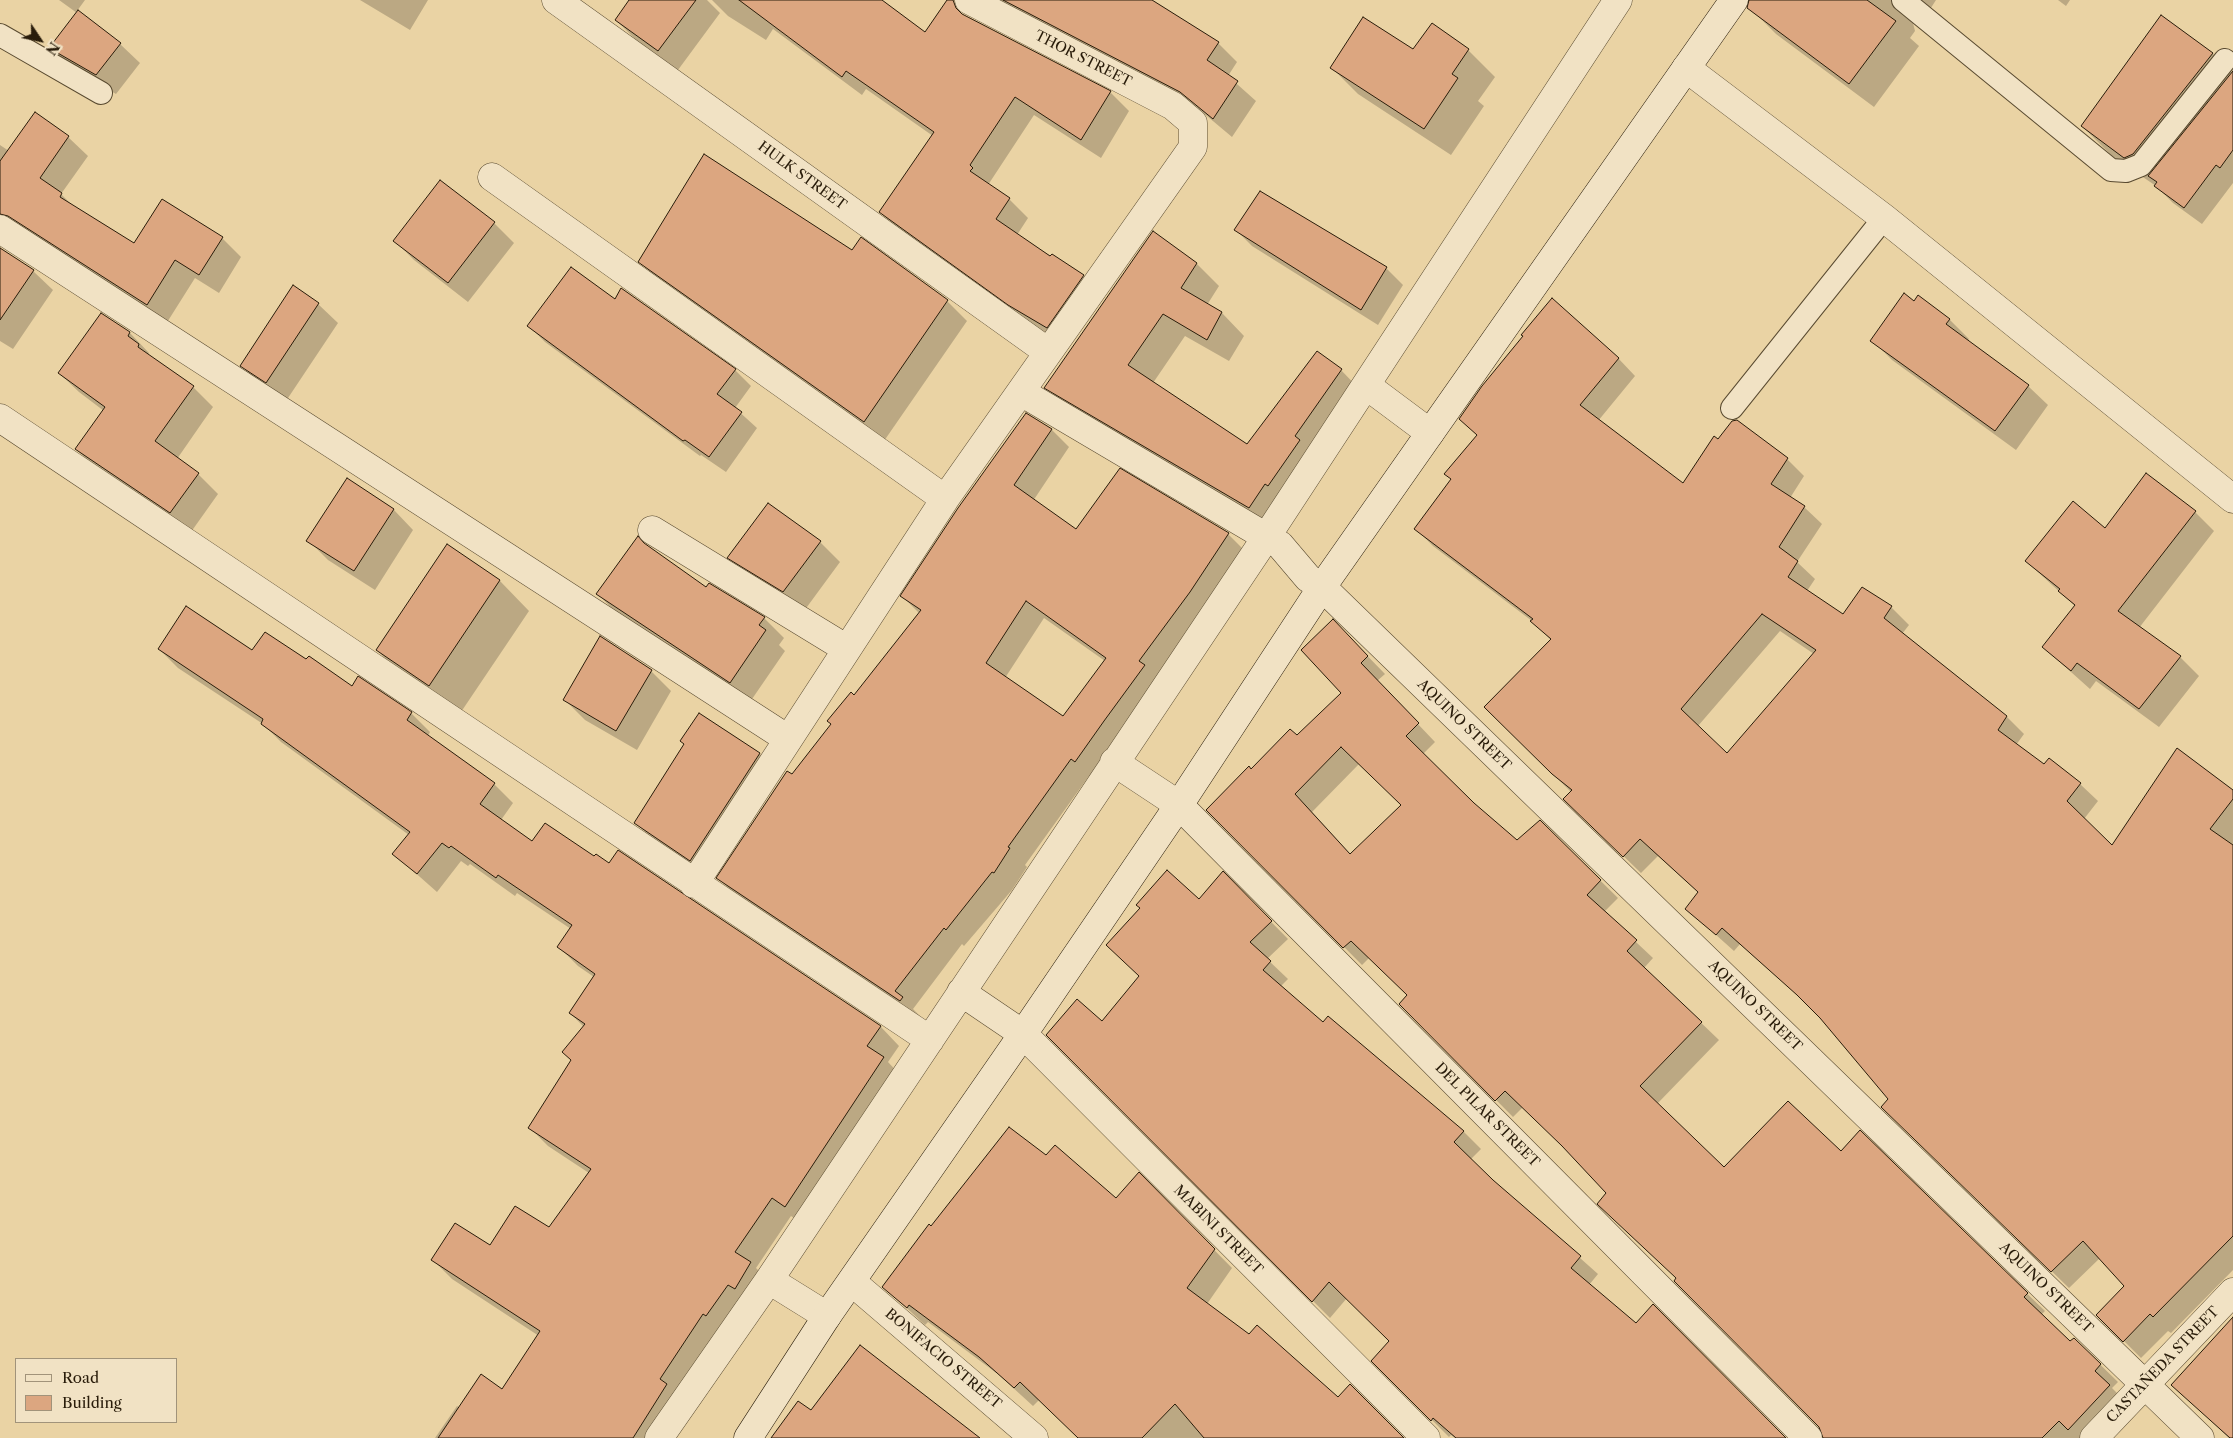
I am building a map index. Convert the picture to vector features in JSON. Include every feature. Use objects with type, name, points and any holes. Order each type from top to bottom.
[{"type":"street","name":"HULK STREET","points":[[556,0],[1048,352]]},
{"type":"street","name":"THOR STREET","points":[[969,0],[1173,106],[1193,123],[1193,147],[1048,352]]},
{"type":"street","points":[[748,1438],[819,1311],[852,1282],[1016,1029],[1315,582],[1734,0]]},
{"type":"street","points":[[658,1438],[773,1283],[930,1040],[966,996],[1373,391],[1613,2]]},
{"type":"street","points":[[1686,68],[1884,218],[2233,499]]},
{"type":"street","points":[[492,177],[946,499]]},
{"type":"street","points":[[0,229],[788,738]]},
{"type":"street","points":[[694,884],[946,499],[1048,352]]},
{"type":"street","points":[[1373,391],[1424,429]]},
{"type":"street","points":[[1021,392],[1134,461],[1273,541]]},
{"type":"street","points":[[0,418],[694,884],[930,1040]]},
{"type":"street","points":[[652,530],[847,649]]},
{"type":"street","name":"AQUINO STREET","points":[[1273,541],[2200,1438]]},
{"type":"street","name":"DEL PILAR STREET","points":[[1120,765],[1171,799],[1808,1438]]},
{"type":"street","name":"MABINI STREET","points":[[966,996],[1016,1029],[1426,1438]]},
{"type":"street","name":"BONIFACIO STREET","points":[[852,1282],[1034,1438]]},
{"type":"street","points":[[773,1283],[819,1311]]},
{"type":"street","name":"CASTAÑEDA STREET","points":[[2094,1438],[2144,1383],[2233,1292]]},
{"type":"lane","points":[[1903,0],[2111,170],[2126,171],[2141,165],[2225,60]]},
{"type":"lane","points":[[0,35],[101,93]]},
{"type":"lane","points":[[1732,408],[1884,218]]},
{"type":"building","points":[[629,0],[696,0],[658,51],[615,20]]},
{"type":"building","points":[[739,0],[882,0],[925,32],[947,0],[953,0],[956,8],[962,14],[1111,91],[1081,140],[1015,97],[970,165],[973,168],[970,171],[1010,198],[996,219],[1050,256],[1052,254],[1084,275],[1047,328],[1008,305],[879,212],[934,132],[846,71],[842,77]]},
{"type":"building","points":[[1003,0],[1152,0],[1219,42],[1207,60],[1238,81],[1213,119],[1180,92]]},
{"type":"building","points":[[1749,0],[1867,0],[1896,21],[1849,84],[1747,8]]},
{"type":"building","points":[[78,10],[121,43],[96,75],[49,48]]},
{"type":"building","points":[[2161,15],[2213,53],[2133,154],[2124,158],[2081,126]]},
{"type":"building","points":[[1363,17],[1413,49],[1432,23],[1469,49],[1452,74],[1458,78],[1424,129],[1330,68]]},
{"type":"building","points":[[2233,71],[2233,150],[2220,168],[2216,165],[2184,208],[2154,186],[2157,182],[2148,176]]},
{"type":"building","points":[[35,112],[69,136],[40,178],[62,193],[60,197],[134,243],[162,199],[223,237],[199,275],[175,260],[147,305],[8,216],[0,214],[0,161]]},
{"type":"building","points":[[704,154],[852,250],[861,237],[948,300],[864,422],[638,262]]},
{"type":"building","points":[[440,180],[495,222],[448,283],[393,241]]},
{"type":"building","points":[[1260,191],[1387,267],[1361,310],[1234,230]]},
{"type":"building","points":[[1153,231],[1197,263],[1181,288],[1222,312],[1207,340],[1163,314],[1128,365],[1247,444],[1317,351],[1342,369],[1295,436],[1300,440],[1268,486],[1265,484],[1249,508],[1044,388]]},
{"type":"building","points":[[0,248],[34,270],[0,320]]},
{"type":"building","points":[[571,267],[615,299],[621,288],[736,369],[717,394],[742,412],[709,457],[685,440],[683,441],[527,326]]},
{"type":"building","points":[[293,285],[319,303],[266,383],[240,366]]},
{"type":"building","points":[[1904,293],[1914,301],[1918,295],[1950,319],[1946,324],[2029,385],[1995,431],[1870,341]]},
{"type":"building","points":[[1552,298],[1619,358],[1580,405],[1683,483],[1714,436],[1718,439],[1732,421],[1737,420],[1788,458],[1771,484],[1805,506],[1779,547],[1798,561],[1788,577],[1843,614],[1862,587],[1892,606],[1884,618],[2007,716],[1998,730],[2044,764],[2049,758],[2081,783],[2067,801],[2112,845],[2177,748],[2233,790],[2233,799],[2210,829],[2233,845],[2233,1236],[2153,1317],[2150,1314],[2123,1342],[2096,1315],[2124,1286],[2083,1241],[2051,1272],[1881,1107],[1888,1099],[1820,1018],[1797,995],[1722,928],[1716,935],[1685,909],[1698,892],[1640,839],[1623,857],[1563,799],[1572,790],[1552,774],[1484,707],[1551,639],[1530,621],[1533,619],[1414,529],[1451,479],[1444,474],[1477,435],[1459,419],[1482,386],[1523,336],[1521,335]],"holes":[[[1762,614],[1816,650],[1727,753],[1681,709]]]},
{"type":"building","points":[[101,313],[130,332],[128,336],[139,344],[138,347],[194,386],[155,441],[199,473],[170,513],[75,449],[105,407],[58,373]]},
{"type":"building","points":[[1026,413],[1052,429],[1014,485],[1076,529],[1120,468],[1229,533],[1190,592],[1139,661],[1145,665],[1075,762],[1071,759],[1008,847],[1010,848],[994,873],[992,872],[946,930],[944,928],[895,991],[903,997],[900,1001],[716,878],[787,771],[792,774],[831,724],[827,721],[851,692],[854,695],[921,610],[900,596],[958,508]],"holes":[[[1026,601],[1106,658],[1063,716],[986,663]]]},
{"type":"building","points":[[2146,473],[2196,511],[2118,611],[2181,656],[2139,709],[2077,663],[2071,671],[2042,647],[2075,605],[2058,591],[2060,589],[2025,561],[2073,501],[2105,528]]},
{"type":"building","points":[[347,478],[394,509],[354,571],[306,541]]},
{"type":"building","points":[[768,503],[821,541],[783,592],[727,558]]},
{"type":"building","points":[[638,536],[644,543],[706,587],[709,583],[765,617],[759,625],[766,630],[730,683],[596,594]]},
{"type":"building","points":[[447,544],[500,580],[429,686],[376,650]]},
{"type":"building","points":[[186,606],[252,650],[265,632],[306,659],[309,656],[352,686],[358,676],[412,712],[407,720],[495,783],[480,804],[532,841],[545,823],[594,856],[596,854],[609,863],[618,850],[881,1026],[867,1046],[884,1057],[785,1207],[772,1198],[735,1252],[751,1262],[735,1289],[728,1285],[706,1316],[703,1314],[660,1379],[667,1384],[633,1438],[438,1438],[481,1374],[502,1389],[540,1331],[431,1260],[455,1223],[490,1245],[515,1206],[549,1227],[591,1169],[528,1128],[571,1060],[562,1052],[585,1024],[569,1013],[595,974],[557,947],[572,925],[498,875],[496,878],[451,846],[449,848],[442,843],[417,874],[392,854],[410,832],[261,724],[263,719],[158,649]]},
{"type":"building","points":[[1333,619],[1368,656],[1361,663],[1419,723],[1406,736],[1474,803],[1517,840],[1540,820],[1601,880],[1587,895],[1637,940],[1627,951],[1702,1022],[1640,1086],[1724,1167],[1788,1101],[1841,1151],[1860,1130],[2028,1293],[2024,1297],[2070,1341],[2074,1338],[2101,1364],[2095,1371],[2110,1385],[2068,1430],[2059,1421],[2042,1438],[1823,1438],[1819,1427],[1674,1281],[1676,1278],[1597,1204],[1606,1193],[1562,1146],[1505,1091],[1495,1101],[1399,1004],[1407,995],[1351,941],[1343,948],[1206,810],[1249,766],[1251,769],[1290,729],[1297,735],[1341,693],[1301,650]],"holes":[[[1341,747],[1401,805],[1350,854],[1295,794]]]},
{"type":"building","points":[[600,636],[652,670],[616,731],[563,700]]},
{"type":"building","points":[[699,713],[760,753],[690,861],[634,823],[684,744],[680,741]]},
{"type":"building","points":[[1167,870],[1199,899],[1223,871],[1272,921],[1250,942],[1271,961],[1263,970],[1323,1022],[1328,1016],[1464,1131],[1454,1142],[1493,1180],[1581,1256],[1571,1268],[1636,1323],[1653,1304],[1786,1438],[1456,1438],[1433,1418],[1431,1421],[1371,1361],[1389,1341],[1329,1282],[1312,1302],[1046,1035],[1077,999],[1102,1021],[1139,976],[1106,945],[1140,908],[1136,905]]},
{"type":"building","points":[[1009,1127],[1046,1155],[1055,1145],[1116,1198],[1139,1172],[1215,1249],[1187,1288],[1249,1334],[1257,1325],[1338,1397],[1350,1384],[1404,1438],[1204,1438],[1175,1404],[1142,1438],[1078,1438],[1020,1382],[1014,1388],[979,1357],[909,1305],[907,1308],[882,1287],[929,1224],[931,1226]]},
{"type":"building","points":[[2233,1317],[2233,1438],[2230,1438],[2171,1385]]},
{"type":"building","points":[[860,1345],[980,1438],[771,1438],[798,1401],[811,1410]]}]
